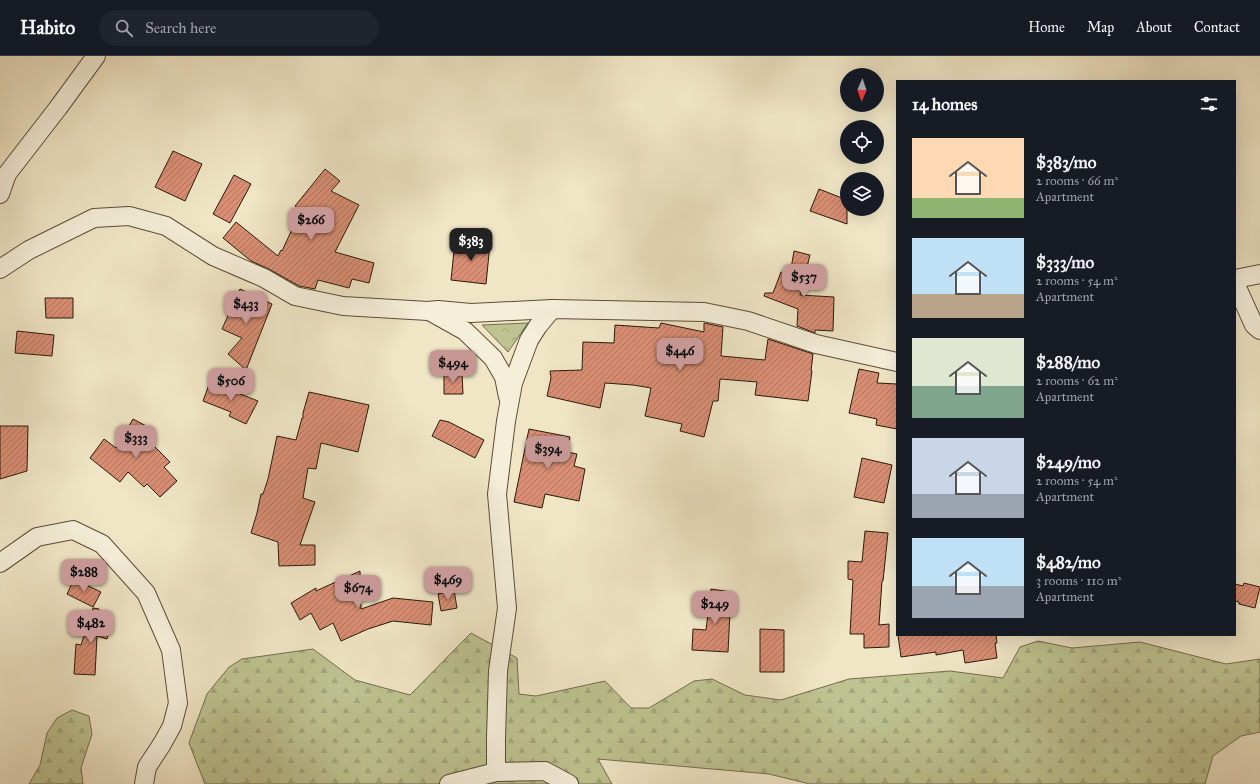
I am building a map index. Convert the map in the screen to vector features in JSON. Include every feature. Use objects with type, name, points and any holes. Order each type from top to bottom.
[{"type":"street","points":[[0,194],[7,174],[96,56]]},
{"type":"street","points":[[0,269],[29,250],[94,218],[129,216],[166,226],[212,256],[264,278],[295,296],[343,306],[471,313],[552,309],[704,312],[748,321],[816,344],[896,362]]},
{"type":"street","points":[[1236,279],[1260,274]]},
{"type":"street","points":[[1236,285],[1254,325],[1260,330]]},
{"type":"street","points":[[496,772],[498,671],[507,608],[497,494],[506,421],[513,383],[529,340],[552,309]]},
{"type":"street","points":[[428,311],[465,331],[493,358],[504,377],[510,404]]},
{"type":"street","points":[[0,563],[37,537],[73,530],[102,544],[146,593],[171,650],[178,703],[172,726],[147,767],[144,784]]},
{"type":"street","points":[[449,784],[496,772],[545,770],[569,784]]},
{"type":"green space","points":[[528,323],[508,352],[482,325]]},
{"type":"green space","points":[[471,633],[517,658],[519,694],[536,696],[605,681],[631,708],[649,708],[694,681],[712,679],[745,695],[781,700],[849,679],[950,671],[1003,678],[1020,647],[1038,641],[1072,648],[1140,642],[1226,664],[1260,659],[1260,732],[1241,736],[1213,756],[1205,784],[810,784],[769,774],[598,759],[612,784],[205,784],[189,743],[207,694],[229,667],[242,659],[313,649],[355,680],[410,695]]},
{"type":"green space","points":[[72,710],[89,716],[92,734],[81,768],[83,784],[29,784],[40,765],[47,733],[57,718]]},
{"type":"building","points":[[173,151],[202,164],[185,201],[155,187]]},
{"type":"building","points":[[325,169],[340,181],[331,191],[359,205],[335,252],[374,263],[369,283],[352,279],[349,288],[318,280],[315,289],[299,286],[269,269],[251,261],[223,238],[236,222],[278,256],[281,250],[282,251],[301,210],[295,206]]},
{"type":"building","points":[[234,175],[251,184],[230,223],[213,214]]},
{"type":"building","points":[[819,189],[840,197],[840,216],[847,216],[847,224],[810,211]]},
{"type":"building","points":[[455,241],[490,244],[486,284],[451,280]]},
{"type":"building","points":[[794,251],[810,255],[800,295],[834,297],[833,331],[815,330],[815,333],[797,326],[798,309],[764,296],[765,293],[773,293],[781,272],[790,275]]},
{"type":"building","points":[[240,289],[272,304],[246,370],[228,354],[242,338],[222,329]]},
{"type":"building","points":[[45,298],[73,298],[73,318],[46,318]]},
{"type":"building","points":[[661,323],[704,332],[704,323],[723,327],[721,356],[765,360],[768,339],[813,354],[808,401],[755,395],[757,382],[720,379],[718,401],[713,401],[704,437],[680,431],[682,424],[645,416],[651,388],[605,383],[600,408],[547,396],[551,378],[550,371],[582,370],[583,342],[614,343],[615,325],[659,328]]},
{"type":"building","points":[[17,331],[54,335],[52,356],[15,353]]},
{"type":"building","points":[[859,369],[879,373],[877,383],[896,384],[896,429],[876,425],[877,419],[849,413]]},
{"type":"building","points":[[444,373],[462,373],[463,394],[444,394]]},
{"type":"building","points":[[210,382],[258,401],[246,424],[229,416],[231,412],[203,401]]},
{"type":"building","points":[[309,392],[369,405],[358,452],[321,443],[316,469],[308,468],[303,498],[315,502],[300,545],[315,545],[315,565],[279,566],[278,542],[251,533],[261,494],[263,494],[268,479],[277,436],[296,440]]},
{"type":"building","points":[[133,419],[152,429],[146,438],[170,462],[164,467],[177,481],[160,497],[147,484],[144,487],[128,472],[120,482],[90,458],[104,439],[116,448]]},
{"type":"building","points":[[440,420],[449,422],[484,440],[475,458],[432,436]]},
{"type":"building","points":[[0,426],[28,426],[27,471],[0,479]]},
{"type":"building","points":[[529,429],[570,437],[567,452],[577,454],[574,466],[585,469],[579,501],[545,494],[542,508],[514,502]]},
{"type":"building","points":[[862,458],[892,465],[884,503],[854,497]]},
{"type":"building","points":[[865,531],[888,533],[882,581],[879,625],[889,624],[889,647],[864,648],[864,634],[850,634],[853,580],[848,579],[848,561],[862,562]]},
{"type":"building","points":[[360,571],[361,609],[393,598],[433,602],[431,625],[393,621],[368,629],[341,641],[333,623],[320,630],[311,613],[300,620],[291,603],[316,588],[316,591]]},
{"type":"building","points":[[74,579],[101,592],[93,607],[67,594]]},
{"type":"building","points":[[1244,583],[1260,587],[1255,608],[1239,604],[1239,602],[1236,601],[1236,584],[1243,586]]},
{"type":"building","points":[[711,589],[731,592],[728,652],[692,650],[693,629],[706,630]]},
{"type":"building","points":[[454,590],[457,608],[441,611],[438,594]]},
{"type":"building","points":[[93,608],[99,609],[98,618],[112,622],[107,639],[97,636],[95,675],[74,674],[76,644],[81,645]]},
{"type":"building","points":[[760,629],[784,630],[784,672],[760,672]]},
{"type":"building","points":[[898,636],[996,636],[997,643],[995,643],[997,658],[965,663],[963,650],[936,655],[936,652],[901,657]]}]
